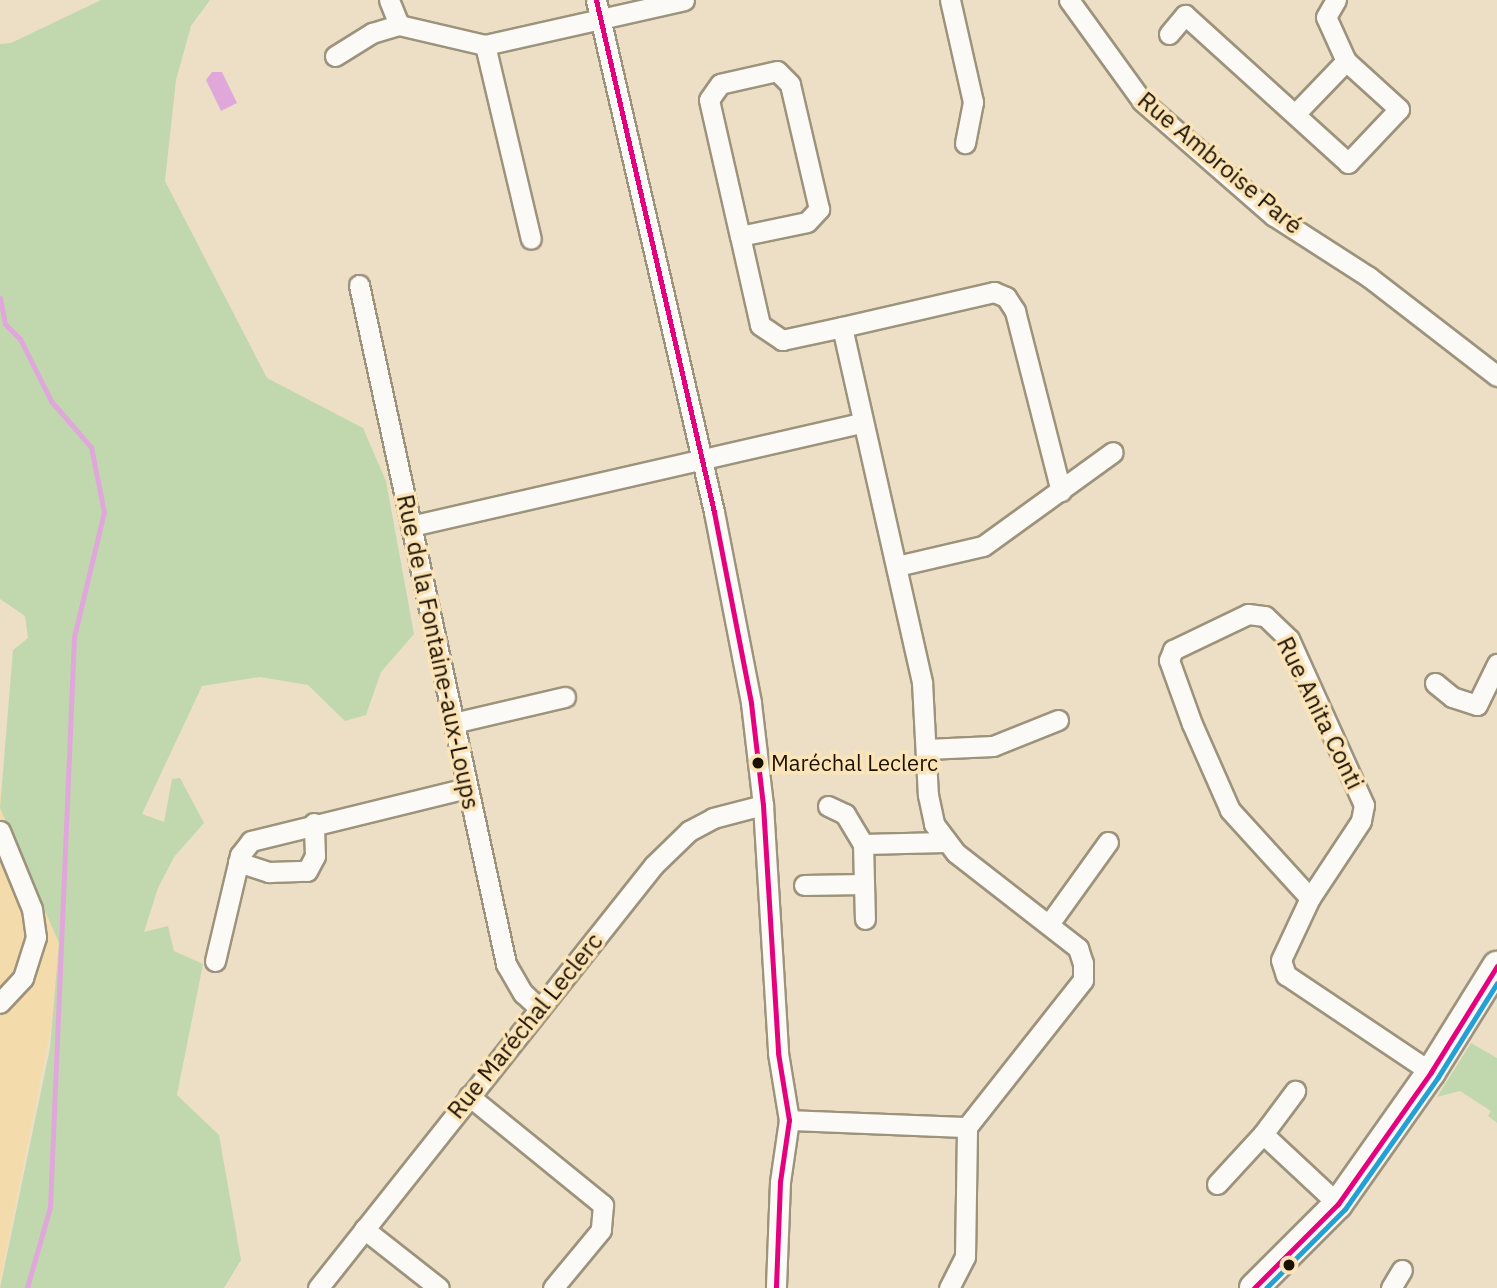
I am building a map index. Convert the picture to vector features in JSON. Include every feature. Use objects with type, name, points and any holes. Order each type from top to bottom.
[{"type":"main road","points":[[1254,1288],[1338,1204],[1431,1072],[1497,967]]},
{"type":"street","points":[[389,0],[399,25]]},
{"type":"street","points":[[335,56],[372,33],[399,25],[485,45],[598,9],[684,0]]},
{"type":"street","points":[[950,0],[973,102],[965,143]]},
{"type":"street","name":"Rue Ambroise Paré","points":[[1069,0],[1094,40],[1152,110],[1274,216],[1369,277],[1497,376]]},
{"type":"street","points":[[1169,34],[1185,15],[1348,163],[1399,108],[1346,61],[1326,17],[1336,0]]},
{"type":"street","points":[[598,9],[702,461],[747,680],[763,805],[778,1053],[789,1120],[780,1182],[776,1288]]},
{"type":"street","points":[[485,45],[531,239]]},
{"type":"street","points":[[1295,114],[1346,61]]},
{"type":"street","points":[[740,236],[807,222],[819,209],[790,83],[777,71],[720,84],[709,100],[760,325],[782,340],[994,292],[1006,297],[1015,311],[1061,491]]},
{"type":"street","name":"Rue de la Fontaine-aux-Loups","points":[[359,285],[506,964],[523,993],[540,1009]]},
{"type":"street","points":[[842,327],[922,682],[928,796],[934,824],[945,842],[1078,948],[1083,980],[967,1127],[965,1257],[948,1288]]},
{"type":"street","points":[[411,526],[862,423]]},
{"type":"street","points":[[897,566],[983,546],[1113,452]]},
{"type":"street","name":"Rue Anita Conti","points":[[1310,898],[1230,810],[1192,724],[1169,660],[1173,650],[1248,614],[1265,616],[1289,639],[1364,805],[1361,821],[1310,898],[1281,960],[1286,975],[1431,1072]]},
{"type":"street","points":[[1435,683],[1452,697],[1477,705],[1497,664]]},
{"type":"street","points":[[453,723],[565,697]]},
{"type":"street","points":[[927,749],[993,746],[1058,720]]},
{"type":"street","points":[[215,961],[238,862],[244,847],[258,838],[314,823],[467,788]]},
{"type":"street","name":"Rue Maréchal Leclerc","points":[[318,1288],[654,865],[689,831],[713,818],[763,805]]},
{"type":"street","points":[[837,810],[863,844],[865,919]]},
{"type":"street","points":[[238,862],[284,874],[307,872],[315,856],[314,823]]},
{"type":"street","points":[[0,831],[32,909],[36,937],[23,978],[0,1003]]},
{"type":"street","points":[[863,844],[945,842]]},
{"type":"street","points":[[1049,924],[1108,842]]},
{"type":"street","points":[[804,885],[864,884]]},
{"type":"street","points":[[1217,1184],[1263,1134],[1295,1091]]},
{"type":"street","points":[[469,1096],[603,1205],[600,1230],[553,1288]]},
{"type":"street","points":[[789,1120],[967,1127]]},
{"type":"street","points":[[1263,1134],[1338,1204]]},
{"type":"street","points":[[364,1229],[439,1288]]},
{"type":"street","points":[[1391,1288],[1402,1270]]},
{"type":"shaded area","points":[[212,72],[222,72],[237,103],[221,111],[206,80]]},
{"type":"shaded area","points":[[0,791],[70,933],[0,1281]]},
{"type":"green space","points":[[101,0],[210,0],[191,26],[176,80],[165,181],[267,378],[363,428],[386,481],[414,634],[381,672],[366,715],[345,721],[308,685],[260,677],[202,686],[142,814],[164,822],[172,779],[180,778],[204,823],[174,857],[158,888],[144,932],[168,926],[174,951],[203,964],[177,1095],[219,1135],[241,1260],[224,1288],[0,1288],[50,1048],[59,943],[0,808],[13,650],[28,638],[25,616],[0,599],[0,44],[11,43]]},
{"type":"green space","points":[[1471,1043],[1497,1058],[1497,1123],[1488,1116],[1491,1111],[1460,1091],[1437,1097]]},
{"type":"waterway","points":[[0,298],[5,324],[20,339],[51,401],[91,447],[104,512],[74,637],[50,1207],[27,1288]]},
{"type":"transit line","points":[[596,0],[714,512],[751,703],[763,805],[778,1053],[789,1120],[780,1182],[776,1288]]},
{"type":"transit line","points":[[1254,1288],[1338,1204],[1431,1072],[1497,966]]},
{"type":"transit line","points":[[1266,1288],[1345,1209],[1438,1077],[1497,983]]},
{"type":"place","name":"Maréchal Leclerc","points":[[758,763]]}]
